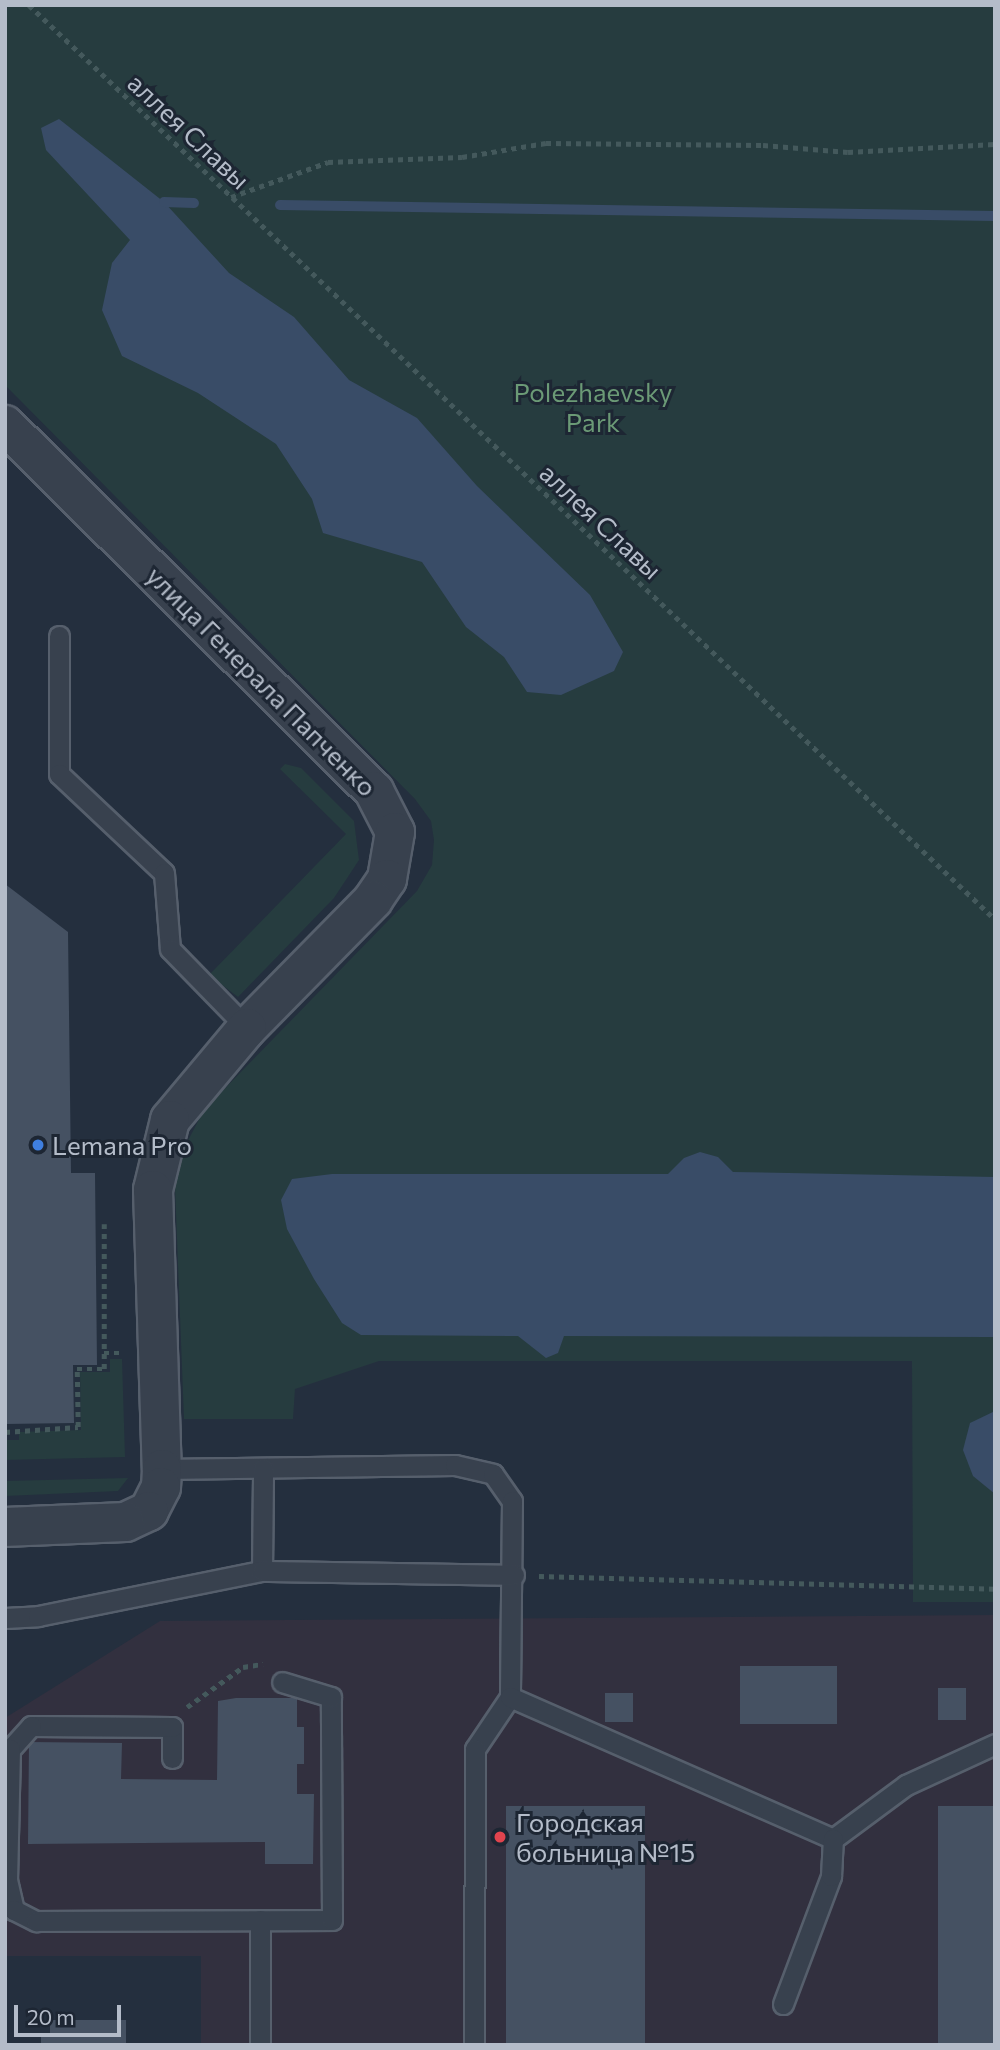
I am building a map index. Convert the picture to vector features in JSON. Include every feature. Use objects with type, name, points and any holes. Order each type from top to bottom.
[{"type":"street","name":"улица Генерала Папченко","points":[[5,425],[374,791],[387,810],[395,832],[387,879],[373,900],[247,1028],[170,1120],[158,1155],[153,1189],[162,1469],[161,1487],[149,1511],[125,1521],[5,1527]]},
{"type":"lane","points":[[59,636],[59,774],[164,873],[170,949],[247,1028]]},
{"type":"lane","points":[[162,1469],[455,1465],[493,1474],[512,1501],[514,1575],[510,1697],[475,1749],[474,2045]]},
{"type":"lane","points":[[261,1571],[263,1468]]},
{"type":"lane","points":[[5,1618],[38,1616],[261,1571],[514,1575]]},
{"type":"lane","points":[[172,1758],[172,1727],[31,1726],[10,1749],[7,1880],[14,1910],[36,1921],[332,1920],[331,1697],[282,1682]]},
{"type":"lane","points":[[510,1697],[833,1839]]},
{"type":"lane","points":[[833,1839],[906,1785],[995,1744]]},
{"type":"lane","points":[[783,2004],[831,1876],[833,1839]]},
{"type":"lane","points":[[260,1920],[260,2045]]},
{"type":"path","name":"аллея Славы","points":[[29,5],[995,919]]},
{"type":"path","points":[[232,197],[328,162],[462,157],[546,143],[763,145],[848,152],[995,144]]},
{"type":"path","points":[[5,1432],[78,1427],[78,1369],[104,1369],[104,1224]]},
{"type":"path","points":[[104,1353],[122,1353]]},
{"type":"path","points":[[514,1575],[995,1589]]},
{"type":"path","points":[[172,1727],[189,1704],[243,1667],[277,1664],[295,1671],[310,1691]]},
{"type":"shaded area","name":"Городская больница №15","points":[[995,1615],[995,2045],[201,2045],[201,1956],[5,1956],[5,1718],[160,1621]]},
{"type":"green space","name":"Polezhaevsky Park","points":[[5,5],[995,5],[995,1602],[913,1602],[912,1361],[379,1361],[295,1389],[293,1419],[184,1419],[175,1187],[183,1150],[204,1110],[417,891],[432,865],[434,840],[431,821],[415,799],[5,385]]},
{"type":"green space","points":[[285,764],[301,768],[354,821],[359,860],[334,898],[238,997],[209,975],[346,834],[280,769]]},
{"type":"green space","points":[[110,1359],[122,1359],[125,1457],[5,1460],[5,1440],[19,1440],[19,1432],[81,1430],[80,1372],[110,1372]]},
{"type":"green space","points":[[128,1478],[118,1491],[5,1496],[5,1481]]},
{"type":"water","points":[[59,119],[164,202],[229,273],[294,317],[349,380],[417,418],[477,486],[590,595],[623,652],[614,671],[561,695],[527,692],[504,657],[466,627],[422,562],[323,533],[312,499],[276,444],[198,393],[122,356],[102,310],[112,263],[130,240],[46,150],[41,128]]},
{"type":"water","points":[[700,1152],[718,1157],[733,1172],[995,1177],[995,1337],[564,1336],[558,1353],[546,1358],[518,1336],[361,1335],[342,1323],[314,1279],[287,1229],[281,1200],[292,1179],[332,1174],[668,1174],[684,1158]]},
{"type":"water","points":[[995,1411],[995,1494],[973,1476],[963,1450],[970,1423]]},
{"type":"building","name":"Lemana Pro","points":[[5,884],[68,932],[71,1173],[95,1173],[97,1365],[73,1365],[74,1423],[5,1424]]},
{"type":"building","points":[[740,1666],[837,1666],[837,1724],[740,1724]]},
{"type":"building","points":[[938,1688],[966,1688],[966,1720],[938,1720]]},
{"type":"building","points":[[605,1693],[633,1693],[633,1722],[605,1722]]},
{"type":"building","points":[[236,1698],[297,1698],[297,1727],[304,1727],[304,1764],[297,1764],[297,1794],[314,1794],[313,1864],[265,1864],[265,1842],[28,1844],[29,1742],[122,1743],[121,1779],[217,1780],[218,1701]]},
{"type":"building","points":[[506,1806],[645,1806],[645,2045],[506,2045]]},
{"type":"building","points":[[938,1806],[995,1806],[995,2045],[938,2045]]},
{"type":"building","points":[[50,2020],[126,2020],[126,2045],[41,2045],[41,2036],[50,2036]]},
{"type":"waterway","points":[[164,202],[194,203]]},
{"type":"waterway","points":[[280,205],[995,216]]},
{"type":"place","name":"Lemana Pro","points":[[38,1145]]},
{"type":"place","name":"Городская больница №15","points":[[500,1837]]}]
